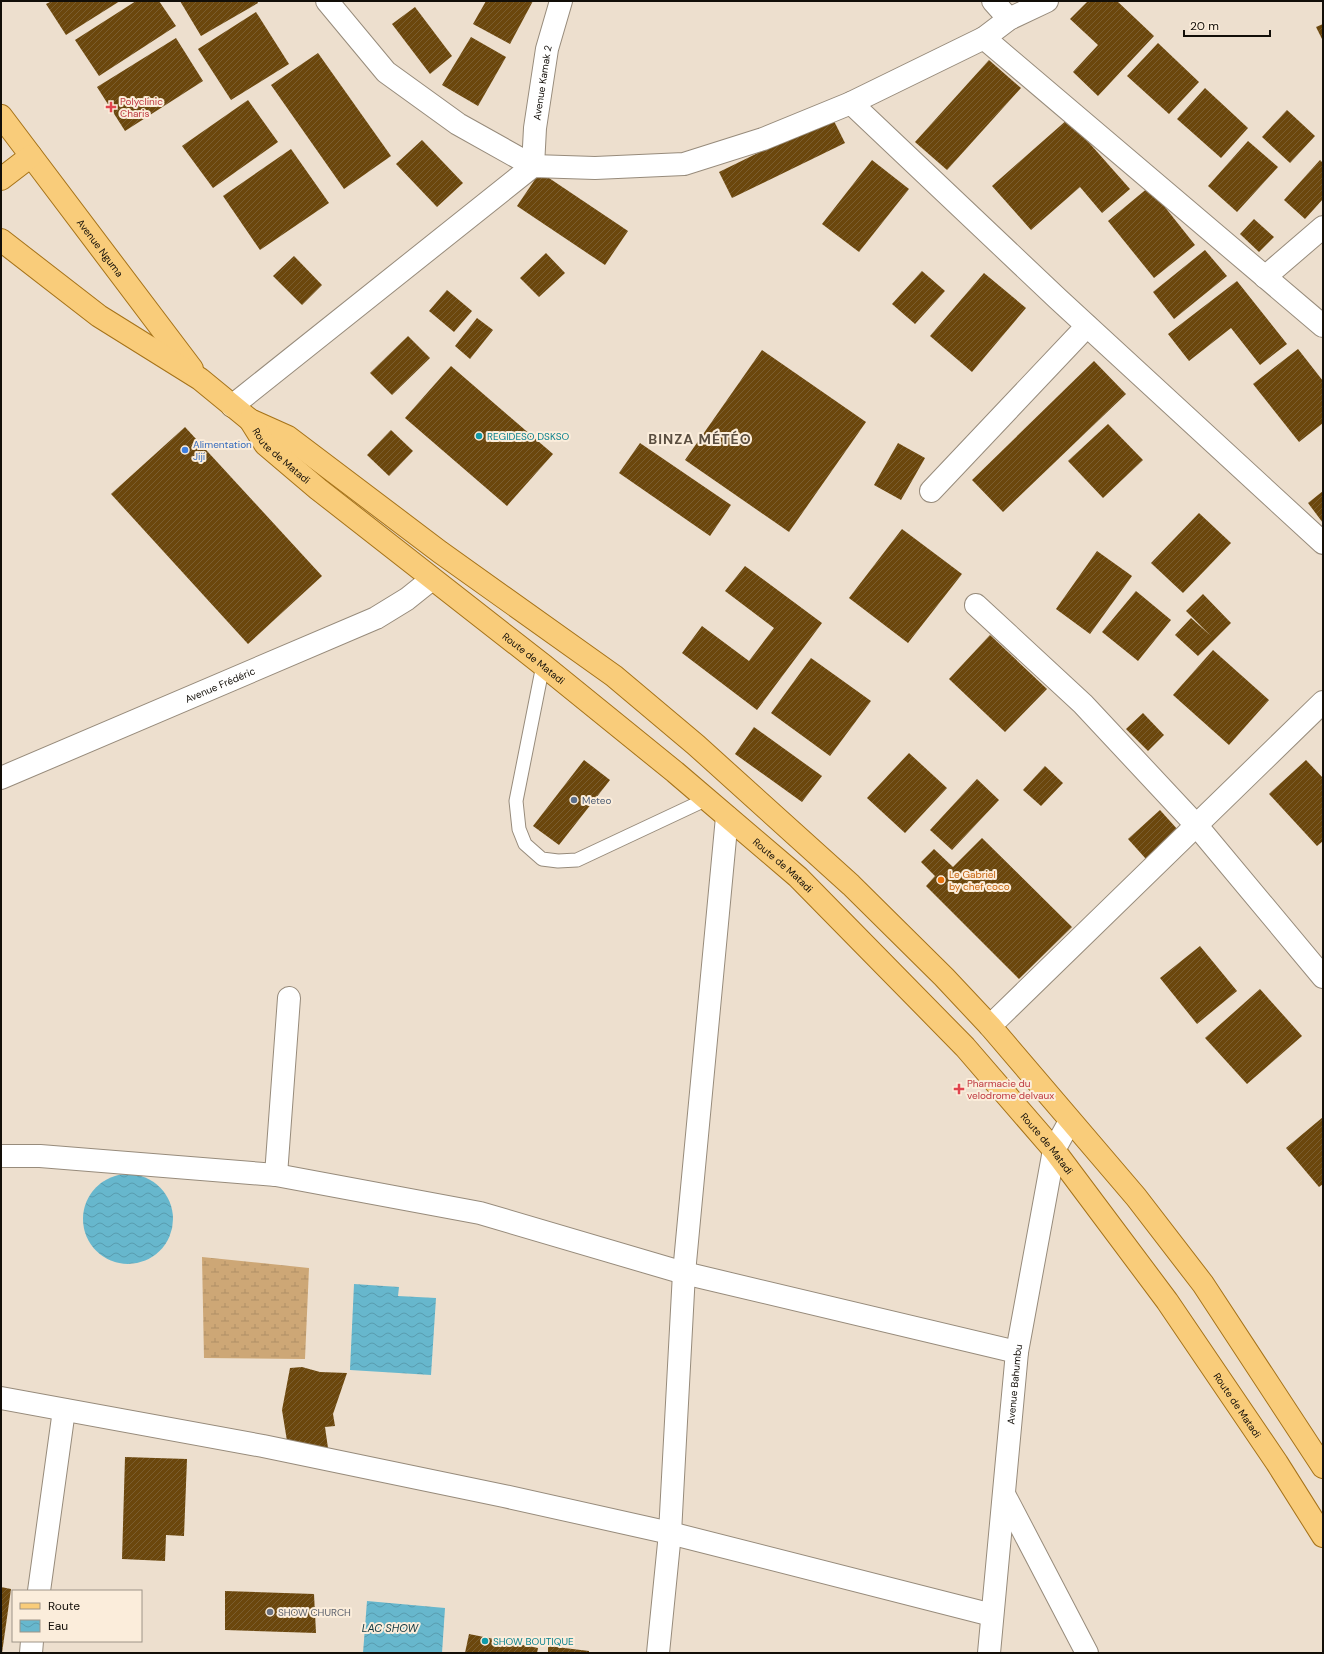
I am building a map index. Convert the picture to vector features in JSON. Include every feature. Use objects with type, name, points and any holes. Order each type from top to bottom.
[{"type":"main road","name":"Avenue Nguma","points":[[1,116],[200,379]]},
{"type":"main road","points":[[1,179],[31,156]]},
{"type":"main road","points":[[3,246],[99,316],[200,379],[250,420]]},
{"type":"main road","name":"Route de Matadi","points":[[250,420],[265,444],[318,489],[543,665],[675,772],[798,877],[965,1047],[1054,1150],[1167,1302],[1322,1531]]},
{"type":"main road","name":"Route de Matadi","points":[[250,420],[288,436],[440,552],[614,676],[696,745],[851,884],[944,977],[990,1026],[1136,1197],[1203,1284],[1323,1467]]},
{"type":"main road","points":[[675,772],[696,745]]},
{"type":"street","points":[[327,1],[386,72],[458,124],[533,166],[595,168],[684,164],[763,139],[851,103],[984,38],[1009,19],[1047,1]]},
{"type":"street","name":"Avenue Kamak 2","points":[[533,166],[535,128],[547,49],[561,1]]},
{"type":"street","points":[[993,1],[1009,19]]},
{"type":"street","points":[[984,38],[1323,326]]},
{"type":"street","points":[[851,103],[1087,326],[1323,543]]},
{"type":"street","points":[[232,406],[533,166]]},
{"type":"street","points":[[1266,277],[1323,227]]},
{"type":"street","points":[[930,491],[1087,326]]},
{"type":"street","name":"Avenue Frédéric","points":[[1,778],[376,618],[407,599],[432,578]]},
{"type":"street","points":[[976,605],[1083,704],[1197,826],[1323,977]]},
{"type":"street","points":[[990,1026],[1323,702]]},
{"type":"street","points":[[658,1653],[670,1533],[684,1273],[728,817]]},
{"type":"street","points":[[276,1175],[289,998]]},
{"type":"street","name":"Avenue Bahumbu","points":[[989,1653],[1005,1496],[1017,1352],[1054,1150],[1070,1121]]},
{"type":"street","points":[[1,1156],[40,1156],[276,1175],[480,1212],[684,1273],[1017,1352]]},
{"type":"street","points":[[1,1398],[263,1446],[504,1496],[670,1533],[992,1615]]},
{"type":"street","points":[[39,1590],[64,1410]]},
{"type":"street","points":[[1005,1496],[1087,1653]]},
{"type":"street","points":[[31,1653],[32,1642]]},
{"type":"lane","points":[[543,665],[516,801],[519,829],[525,844],[542,859],[558,861],[577,860],[707,799]]},
{"type":"green space","points":[[202,1257],[309,1268],[305,1359],[204,1358]]},
{"type":"water","points":[[128,1174],[145,1178],[160,1187],[169,1202],[173,1219],[169,1236],[160,1251],[145,1260],[128,1264],[111,1260],[96,1251],[87,1236],[83,1219],[87,1202],[96,1187],[111,1178]]},
{"type":"water","points":[[354,1284],[399,1287],[398,1296],[436,1298],[431,1375],[350,1370]]},
{"type":"water","name":"LAC SHOW","points":[[367,1601],[445,1608],[442,1653],[363,1653]]},
{"type":"building","points":[[52,1],[120,1],[66,35],[46,4]]},
{"type":"building","points":[[136,1],[159,1],[176,26],[99,76],[75,40]]},
{"type":"building","points":[[180,1],[257,1],[258,3],[201,36]]},
{"type":"building","points":[[486,1],[533,1],[510,44],[473,24]]},
{"type":"building","points":[[1088,1],[1117,1],[1154,36],[1098,96],[1073,72],[1098,45],[1070,19]]},
{"type":"building","points":[[415,7],[452,56],[430,74],[392,24]]},
{"type":"building","points":[[256,12],[289,64],[231,100],[198,49]]},
{"type":"building","points":[[1323,24],[1323,41],[1316,27]]},
{"type":"building","points":[[471,37],[506,57],[478,106],[442,85]]},
{"type":"building","points":[[176,38],[203,81],[125,131],[97,87]]},
{"type":"building","points":[[1158,43],[1199,82],[1169,114],[1127,76]]},
{"type":"building","points":[[318,53],[391,156],[344,189],[271,85]]},
{"type":"building","points":[[989,60],[1021,88],[947,170],[915,142]]},
{"type":"building","points":[[1205,88],[1248,128],[1221,158],[1177,119]]},
{"type":"building","points":[[248,100],[278,142],[213,188],[182,146]]},
{"type":"building","points":[[1287,110],[1315,136],[1290,163],[1262,137]]},
{"type":"building","points":[[832,117],[845,143],[732,198],[719,172]]},
{"type":"building","points":[[1068,119],[1130,189],[1102,213],[1080,187],[1031,230],[992,186]]},
{"type":"building","points":[[422,140],[463,183],[437,207],[396,164]]},
{"type":"building","points":[[1248,141],[1278,167],[1237,212],[1208,186]]},
{"type":"building","points":[[291,149],[329,203],[260,250],[223,196]]},
{"type":"building","points":[[872,160],[909,189],[859,252],[822,224]]},
{"type":"building","points":[[1320,160],[1323,163],[1323,199],[1305,219],[1284,200]]},
{"type":"building","points":[[540,172],[628,231],[605,265],[517,206]]},
{"type":"building","points":[[1149,187],[1195,245],[1154,278],[1108,221]]},
{"type":"building","points":[[1254,219],[1274,237],[1259,252],[1240,234]]},
{"type":"building","points":[[1205,250],[1227,276],[1174,319],[1153,292]]},
{"type":"building","points":[[546,253],[565,273],[539,297],[520,278]]},
{"type":"building","points":[[294,256],[322,285],[302,305],[273,276]]},
{"type":"building","points":[[922,271],[945,291],[915,324],[892,304]]},
{"type":"building","points":[[984,273],[1026,308],[972,372],[930,336]]},
{"type":"building","points":[[1237,281],[1287,344],[1260,365],[1231,328],[1189,361],[1168,334]]},
{"type":"building","points":[[447,290],[472,311],[454,332],[429,311]]},
{"type":"building","points":[[477,318],[493,330],[470,359],[455,346]]},
{"type":"building","points":[[408,336],[430,358],[392,395],[370,373]]},
{"type":"building","points":[[1298,349],[1323,381],[1323,423],[1299,442],[1253,384]]},
{"type":"building","points":[[762,350],[866,422],[789,532],[685,460]]},
{"type":"building","points":[[1094,361],[1126,394],[1003,512],[972,480]]},
{"type":"building","name":"REGIDESO DSKSO","points":[[451,366],[553,454],[507,506],[405,418]]},
{"type":"building","points":[[1108,424],[1143,460],[1103,498],[1068,461]]},
{"type":"building","points":[[185,427],[322,576],[248,644],[111,494]]},
{"type":"building","points":[[391,430],[413,451],[389,476],[367,455]]},
{"type":"building","points":[[640,443],[731,505],[710,536],[619,473]]},
{"type":"building","points":[[898,443],[925,458],[901,500],[874,485]]},
{"type":"building","points":[[1323,491],[1323,523],[1308,503]]},
{"type":"building","points":[[1199,513],[1231,543],[1183,593],[1151,563]]},
{"type":"building","points":[[902,529],[962,574],[908,643],[849,598]]},
{"type":"building","points":[[1097,551],[1132,576],[1090,634],[1056,609]]},
{"type":"building","points":[[745,566],[822,623],[757,710],[682,653],[702,626],[749,661],[774,628],[725,591]]},
{"type":"building","points":[[1136,591],[1171,620],[1138,661],[1102,632]]},
{"type":"building","points":[[1203,594],[1231,623],[1198,656],[1175,635],[1191,618],[1211,636],[1186,611]]},
{"type":"building","points":[[990,635],[1047,689],[1005,732],[949,679]]},
{"type":"building","points":[[1213,650],[1269,700],[1229,745],[1173,695]]},
{"type":"building","points":[[811,658],[871,701],[830,756],[771,713]]},
{"type":"building","points":[[1143,713],[1164,735],[1148,751],[1126,729]]},
{"type":"building","points":[[754,727],[822,776],[802,802],[735,754]]},
{"type":"building","points":[[909,753],[947,788],[905,833],[867,798]]},
{"type":"building","points":[[584,760],[610,780],[559,845],[533,826]]},
{"type":"building","points":[[1306,760],[1323,778],[1323,841],[1317,846],[1269,794]]},
{"type":"building","points":[[1045,766],[1063,783],[1041,806],[1023,790]]},
{"type":"building","points":[[977,779],[999,800],[952,850],[930,830]]},
{"type":"building","points":[[1160,810],[1178,830],[1146,859],[1128,839]]},
{"type":"building","points":[[982,838],[1072,927],[1019,979],[926,886],[935,876],[921,862],[934,849],[953,867]]},
{"type":"building","points":[[1200,946],[1237,991],[1197,1024],[1160,978]]},
{"type":"building","points":[[1260,989],[1302,1036],[1247,1084],[1205,1038]]},
{"type":"building","points":[[1323,1117],[1323,1184],[1319,1187],[1286,1148]]},
{"type":"building","points":[[302,1367],[320,1372],[347,1373],[333,1414],[335,1426],[325,1427],[328,1448],[314,1449],[287,1441],[282,1410],[290,1368]]},
{"type":"building","points":[[125,1457],[187,1459],[184,1536],[166,1535],[165,1561],[122,1559]]},
{"type":"building","points":[[1,1587],[11,1589],[2,1653],[1,1653]]},
{"type":"building","name":"SHOW CHURCH","points":[[225,1591],[314,1594],[316,1633],[225,1630]]},
{"type":"building","name":"SHOW BOUTIQUE","points":[[469,1634],[538,1648],[537,1653],[465,1653]]},
{"type":"building","points":[[548,1646],[589,1651],[589,1653],[548,1653]]},
{"type":"place","name":"Polyclinic Charis","points":[[111,107]]},
{"type":"place","name":"REGIDESO DSKSO","points":[[479,436]]},
{"type":"place","name":"Alimentation Jiji","points":[[185,450]]},
{"type":"place","name":"Meteo","points":[[574,800]]},
{"type":"place","name":"Le Gabriel by chef coco","points":[[941,880]]},
{"type":"place","name":"Pharmacie du velodrome delvaux","points":[[959,1089]]},
{"type":"place","name":"SHOW CHURCH","points":[[270,1612]]},
{"type":"place","name":"SHOW BOUTIQUE","points":[[485,1641]]},
{"type":"district","name":"BINZA MÉTÉO","points":[[700,439]]}]
